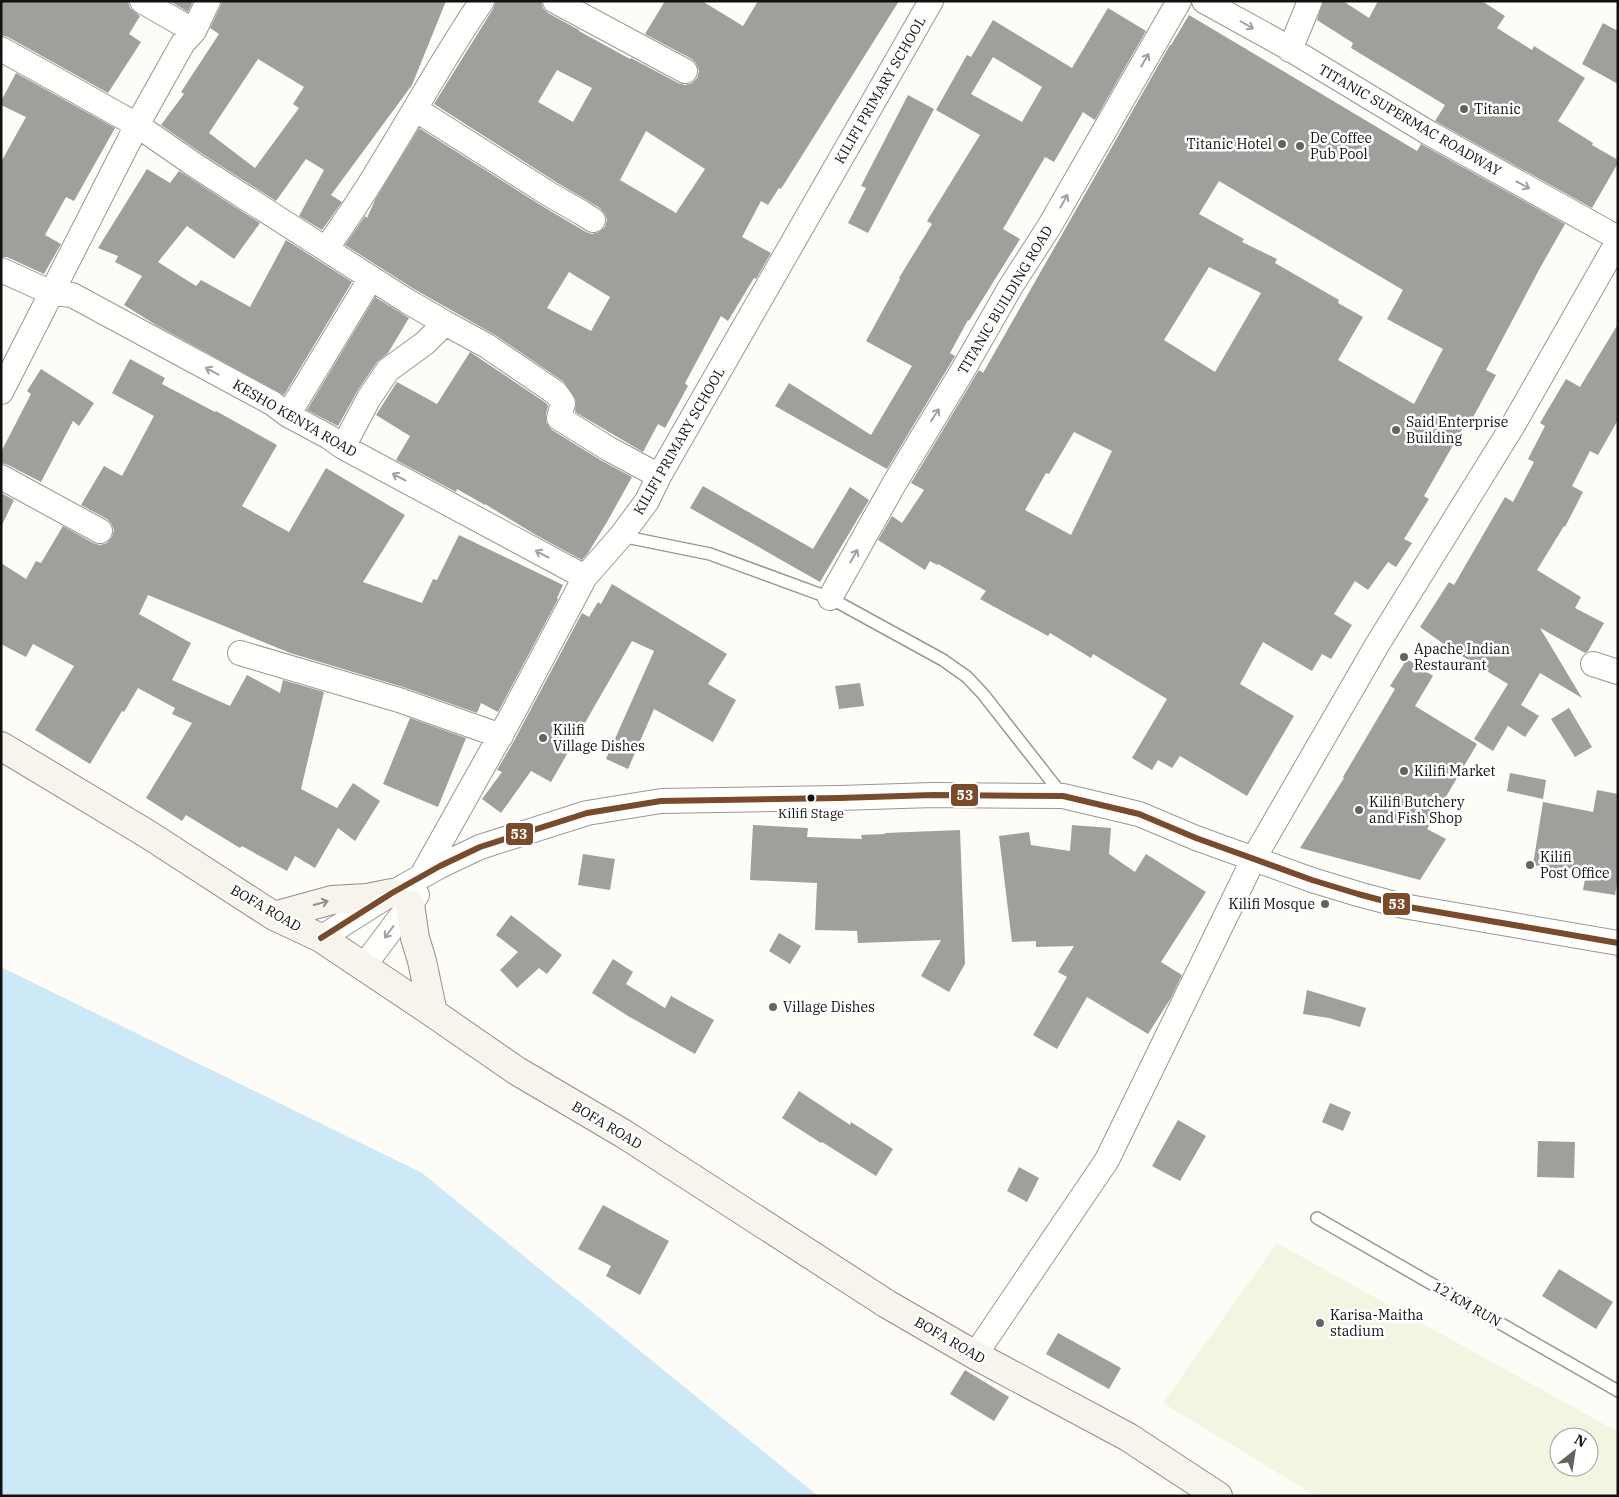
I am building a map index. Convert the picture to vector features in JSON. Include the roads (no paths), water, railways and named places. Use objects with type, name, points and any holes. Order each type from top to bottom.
[{"type":"street","points":[[142,1],[194,31]]},
{"type":"street","points":[[1,392],[137,125],[184,43],[194,31],[208,1]]},
{"type":"street","points":[[326,249],[378,171],[462,30],[482,1]]},
{"type":"street","points":[[555,1],[684,71]]},
{"type":"street","name":"KILIFI PRIMARY SCHOOL","points":[[363,967],[401,898],[431,872],[585,576],[647,501],[931,1]]},
{"type":"street","name":"TITANIC BUILDING ROAD","points":[[830,598],[894,484],[1011,286],[1049,227],[1179,1]]},
{"type":"street","name":"TITANIC SUPERMAC ROADWAY","points":[[1204,1],[1429,133],[1618,239]]},
{"type":"street","points":[[1290,50],[1310,1]]},
{"type":"street","points":[[1,49],[137,125],[196,166],[371,278],[445,324],[488,346],[556,393],[563,403],[559,418],[609,449],[660,476]]},
{"type":"street","points":[[414,109],[540,189],[593,220]]},
{"type":"street","points":[[975,1355],[1107,1160],[1254,858],[1377,645],[1512,427],[1618,239]]},
{"type":"street","name":"KESHO KENYA ROAD","points":[[1,270],[52,293],[72,295],[272,403],[288,415],[329,437],[343,447],[585,576]]},
{"type":"street","points":[[288,415],[371,278]]},
{"type":"street","points":[[343,447],[369,398],[388,370],[425,343],[445,324]]},
{"type":"street","points":[[1,478],[100,531]]},
{"type":"street","points":[[240,653],[399,700],[501,736]]},
{"type":"street","points":[[1593,664],[1618,672]]},
{"type":"street","name":"BOFA ROAD","points":[[1,746],[149,835],[274,916],[321,938],[517,1071],[624,1134],[887,1304],[975,1355],[1128,1437],[1218,1496]]},
{"type":"street","points":[[431,872],[480,848],[588,813],[661,801],[933,795],[1063,796],[1139,814],[1196,838],[1330,886],[1403,906],[1618,943]]},
{"type":"street","points":[[274,916],[332,900],[401,898]]},
{"type":"street","points":[[321,938],[401,898]]},
{"type":"street","points":[[401,898],[422,961],[433,1013]]},
{"type":"lane","points":[[620,536],[710,554],[830,598],[943,660],[967,677],[983,694],[1063,796]]},
{"type":"lane","name":"12 KM RUN","points":[[1317,1218],[1618,1391]]},
{"type":"water","points":[[1,967],[422,1173],[818,1496],[1,1496]]},
{"type":"place","name":"Titanic","points":[[1464,109]]},
{"type":"place","name":"Titanic Hotel","points":[[1282,144]]},
{"type":"place","name":"De Coffee Pub Pool","points":[[1300,146]]},
{"type":"place","name":"Said Enterprise Building","points":[[1396,430]]},
{"type":"place","name":"Apache Indian Restaurant","points":[[1404,657]]},
{"type":"place","name":"Kilifi Village Dishes","points":[[543,738]]},
{"type":"place","name":"Kilifi Market","points":[[1404,771]]},
{"type":"place","name":"Kilifi Stage","points":[[811,798]]},
{"type":"place","name":"Kilifi Butchery and Fish Shop","points":[[1359,810]]},
{"type":"place","name":"Kilifi Post Office","points":[[1530,865]]},
{"type":"place","name":"Kilifi Mosque","points":[[1325,904]]},
{"type":"place","name":"Village Dishes","points":[[773,1007]]},
{"type":"place","name":"Karisa-Maitha stadium","points":[[1320,1323]]}]
